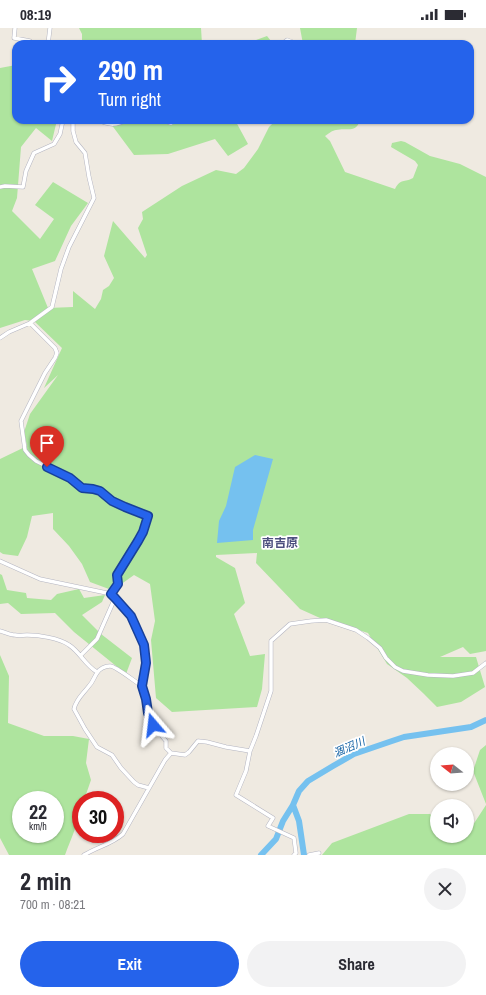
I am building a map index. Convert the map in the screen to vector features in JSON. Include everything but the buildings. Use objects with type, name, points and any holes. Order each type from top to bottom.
[{"type":"street","points":[[15,28],[14,38],[22,40]]},
{"type":"street","points":[[48,40],[50,28]]},
{"type":"street","points":[[0,187],[23,187],[26,171],[34,153],[54,144],[60,134],[62,124]]},
{"type":"street","points":[[0,338],[9,332],[30,323],[52,307],[60,269],[69,247],[94,198],[85,154],[76,142],[72,124]]},
{"type":"street","points":[[106,124],[118,124]]},
{"type":"street","points":[[30,323],[50,343],[57,353],[21,421],[25,450],[36,461],[70,478],[82,488],[100,491],[112,501],[148,516],[143,532],[117,575],[118,584],[111,594]]},
{"type":"street","points":[[0,561],[40,579],[111,594],[115,598],[131,616],[144,645],[146,663],[142,686],[148,713],[153,725],[166,740],[166,748],[171,753],[185,755],[198,741],[250,751]]},
{"type":"street","points":[[81,655],[97,639],[115,598]]},
{"type":"street","points":[[301,855],[295,854],[294,838],[268,826],[273,818],[236,795],[246,771],[250,751],[271,691],[271,641],[290,624],[326,620],[356,630],[380,648],[386,658],[395,667],[403,671],[417,674],[453,676],[473,673],[486,663]]},
{"type":"street","points":[[0,631],[14,635],[43,636],[68,644],[81,655],[90,668],[97,672]]},
{"type":"street","points":[[142,686],[116,668],[111,666],[104,667],[97,672],[95,678],[75,703],[74,709],[84,729],[97,747],[112,755],[121,768],[134,782],[138,785],[149,788]]},
{"type":"street","points":[[84,855],[113,841],[123,834],[165,760],[171,753]]},
{"type":"street","points":[[309,855],[318,854]]},
{"type":"green space","points":[[79,28],[201,28],[202,40],[82,40],[82,34]]},
{"type":"green space","points":[[300,28],[357,28],[356,40],[302,40]]},
{"type":"green space","points":[[267,36],[270,40],[256,40]]},
{"type":"green space","points":[[12,66],[12,124],[56,124],[52,141],[36,128],[21,147],[17,198],[12,211],[40,239],[54,219],[35,205],[53,182],[88,203],[71,226],[55,261],[32,269],[48,308],[73,307],[73,291],[95,309],[101,299],[103,290],[109,286],[114,278],[104,256],[113,221],[145,258],[147,255],[138,228],[143,219],[142,212],[182,186],[216,170],[236,174],[244,168],[258,149],[272,124],[358,124],[354,129],[335,130],[325,136],[330,141],[345,172],[395,189],[399,183],[413,178],[418,165],[415,161],[391,147],[392,143],[401,141],[430,156],[460,164],[486,177],[486,651],[470,654],[463,647],[440,657],[476,657],[485,687],[461,702],[437,707],[407,678],[387,664],[368,633],[320,618],[300,609],[256,563],[257,553],[216,555],[216,557],[235,568],[245,603],[234,614],[250,656],[265,654],[262,689],[257,707],[172,712],[156,698],[151,640],[155,621],[150,584],[134,575],[120,585],[117,592],[90,582],[82,564],[69,546],[53,529],[53,513],[32,516],[27,537],[18,556],[3,554],[0,552],[0,459],[27,446],[24,432],[30,414],[58,375],[44,388],[62,348],[34,321],[25,320],[0,328],[0,68]]},
{"type":"green space","points":[[111,124],[237,124],[248,144],[228,156],[215,139],[168,154],[134,155]]},
{"type":"green space","points":[[0,574],[2,575],[7,590],[26,593],[27,598],[51,600],[57,594],[79,589],[84,598],[105,595],[102,602],[82,615],[101,634],[132,658],[126,674],[74,632],[55,613],[21,614],[8,603],[0,604]]},
{"type":"green space","points":[[0,655],[9,676],[8,723],[44,736],[73,736],[89,739],[86,763],[91,780],[87,791],[72,791],[72,838],[65,855],[9,855],[0,838]]},
{"type":"green space","points":[[486,745],[486,804],[474,774],[474,768],[480,750]]},
{"type":"green space","points":[[486,805],[486,855],[322,855],[332,843],[409,814],[430,814],[430,843],[474,843],[474,823]]},
{"type":"water","points":[[255,455],[273,459],[253,530],[253,540],[217,543],[219,521],[226,506],[235,467]]},
{"type":"waterway","name":"涸沼川","points":[[261,855],[276,839],[283,821],[293,805],[299,791],[308,781],[354,754],[404,737],[471,727],[486,720]]},
{"type":"waterway","points":[[293,805],[299,821],[304,855]]},
{"type":"district","name":"南吉原","points":[[280,543]]},
{"type":"route","points":[[47,467],[70,478],[82,488],[100,491],[112,501],[148,516],[143,532],[117,575],[118,584],[111,594],[131,616],[144,645],[146,663],[142,686],[148,713],[153,725]]}]
